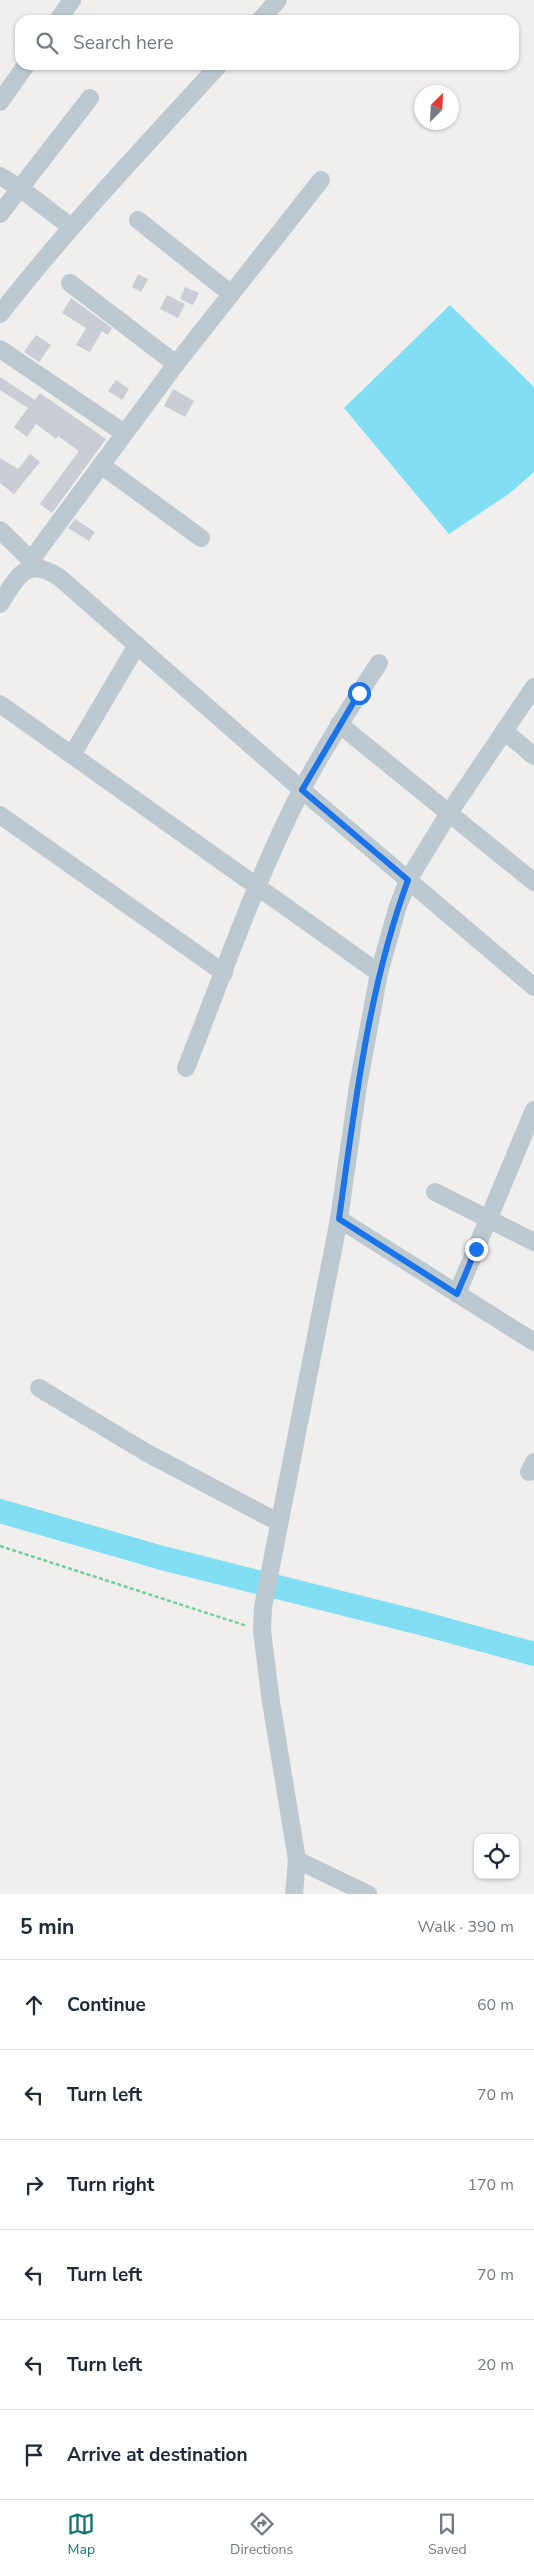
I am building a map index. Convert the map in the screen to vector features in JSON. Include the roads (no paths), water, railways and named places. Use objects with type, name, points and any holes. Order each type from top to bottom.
[{"type":"street","points":[[62,15],[72,0]]},
{"type":"street","points":[[264,15],[278,0]]},
{"type":"street","points":[[0,102],[22,70]]},
{"type":"street","points":[[0,314],[71,227],[214,70]]},
{"type":"street","points":[[0,214],[90,98]]},
{"type":"street","points":[[0,176],[20,188],[71,227]]},
{"type":"street","points":[[0,604],[21,574],[34,564],[101,465],[176,364],[230,293],[321,180]]},
{"type":"street","points":[[138,220],[230,293]]},
{"type":"street","points":[[70,283],[176,364]]},
{"type":"street","points":[[0,349],[124,433]]},
{"type":"street","points":[[101,465],[201,538]]},
{"type":"street","points":[[0,530],[34,564],[59,578],[302,790],[534,987]]},
{"type":"street","points":[[72,755],[137,645]]},
{"type":"street","points":[[186,1068],[258,887],[302,790],[339,724],[379,662]]},
{"type":"street","points":[[294,1894],[297,1860],[271,1702],[262,1631],[263,1607],[270,1560],[339,1219],[358,1086],[379,973],[408,880],[449,813],[534,687]]},
{"type":"street","points":[[0,704],[379,973]]},
{"type":"street","points":[[339,724],[534,882]]},
{"type":"street","points":[[504,731],[534,756]]},
{"type":"street","points":[[0,814],[224,973]]},
{"type":"street","points":[[457,1294],[534,1110]]},
{"type":"street","points":[[435,1192],[534,1242]]},
{"type":"street","points":[[339,1219],[534,1342]]},
{"type":"street","points":[[39,1388],[155,1458],[278,1522]]},
{"type":"street","points":[[297,1860],[368,1894]]},
{"type":"water","points":[[450,305],[534,387],[534,472],[510,493],[449,534],[344,408]]},
{"type":"waterway","points":[[0,1511],[162,1558],[421,1623],[534,1654]]}]
